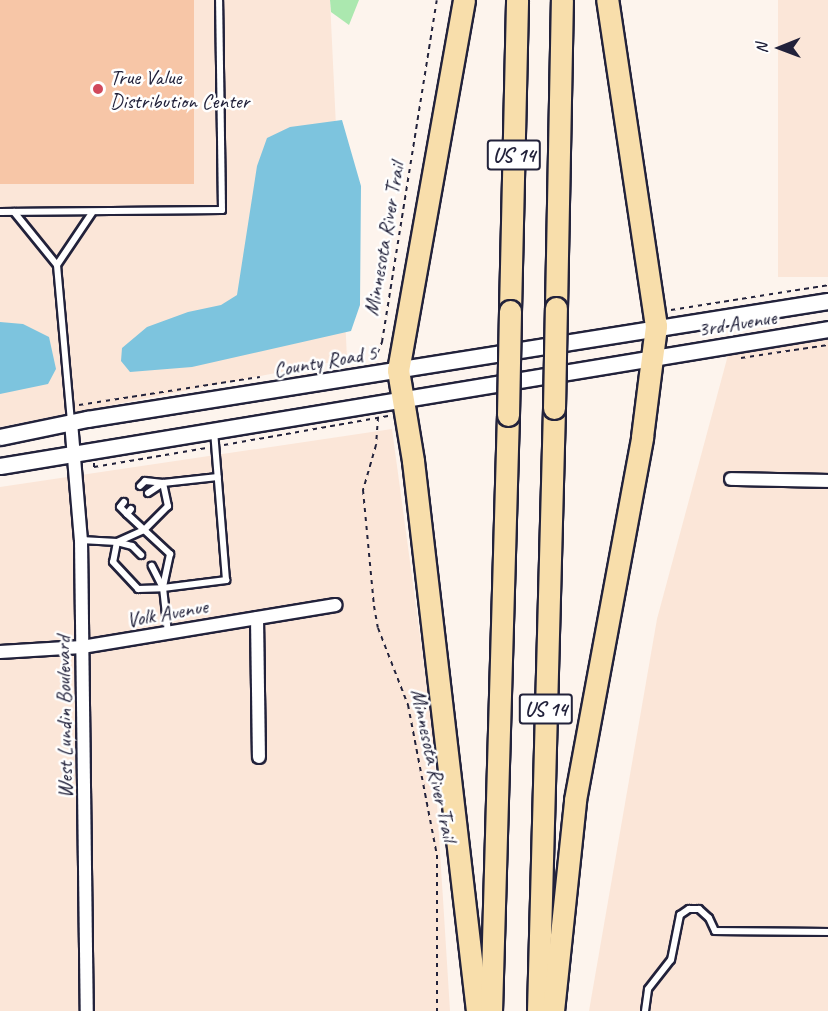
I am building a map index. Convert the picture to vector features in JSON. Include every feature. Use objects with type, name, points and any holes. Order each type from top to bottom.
[{"type":"highway","points":[[464,0],[398,370],[413,461],[477,1011]]},
{"type":"highway","name":"US 14","points":[[490,1011],[508,415],[517,0]]},
{"type":"highway","name":"US 14","points":[[537,1011],[554,408],[562,0]]},
{"type":"highway","points":[[553,1011],[574,800],[653,358],[656,326],[607,0]]},
{"type":"street","name":"3rd Avenue","points":[[656,326],[828,301]]},
{"type":"street","name":"County Road 5","points":[[0,437],[71,422],[375,374],[656,326]]},
{"type":"street","name":"3rd Avenue","points":[[653,358],[828,329]]},
{"type":"street","points":[[0,466],[653,358]]},
{"type":"street","name":"West Lundin Boulevard","points":[[71,422],[81,540],[87,1011]]},
{"type":"street","points":[[730,479],[828,481]]},
{"type":"street","name":"Volk Avenue","points":[[0,652],[82,647],[336,605]]},
{"type":"street","points":[[257,618],[260,757]]},
{"type":"lane","points":[[0,212],[92,213],[222,210],[219,0]]},
{"type":"lane","points":[[14,212],[57,266],[71,422]]},
{"type":"lane","points":[[57,266],[92,213]]},
{"type":"lane","points":[[117,542],[113,562],[138,589],[226,580],[214,432]]},
{"type":"lane","points":[[140,486],[145,481],[163,483],[218,477]]},
{"type":"lane","points":[[148,493],[163,483]]},
{"type":"lane","points":[[117,542],[144,530],[168,507],[163,483]]},
{"type":"lane","points":[[124,502],[120,507],[129,511],[144,530],[170,554],[163,588],[168,633]]},
{"type":"lane","points":[[81,540],[117,542],[132,546],[141,555]]},
{"type":"lane","points":[[152,566],[163,588]]},
{"type":"lane","points":[[645,1011],[648,989],[670,960],[680,915],[689,909],[699,909],[709,918],[715,932],[828,932]]},
{"type":"path","name":"Minnesota River Trail","points":[[375,374],[373,362],[382,342],[437,0]]},
{"type":"path","name":"Minnesota River Trail","points":[[379,404],[376,444],[363,482],[372,582],[378,628],[408,705],[437,855],[437,1011]]},
{"type":"shaded area","points":[[0,0],[330,0],[347,359],[0,427]]},
{"type":"shaded area","points":[[778,0],[828,0],[828,277],[778,277]]},
{"type":"shaded area","points":[[828,337],[828,1011],[589,1011],[657,619],[728,355]]},
{"type":"shaded area","points":[[392,429],[432,724],[450,1011],[0,1011],[0,487]]},
{"type":"green space","points":[[330,0],[359,0],[349,25],[331,12]]},
{"type":"water","points":[[342,120],[361,186],[360,305],[351,331],[192,367],[130,372],[121,361],[122,348],[147,327],[188,312],[221,305],[237,295],[257,166],[267,138],[290,127]]},
{"type":"water","points":[[0,322],[23,324],[49,337],[56,369],[48,384],[0,394]]},
{"type":"building","name":"True Value Distribution Center","points":[[0,0],[194,0],[194,184],[0,184]]},
{"type":"place","name":"True Value Distribution Center","points":[[98,89]]}]
